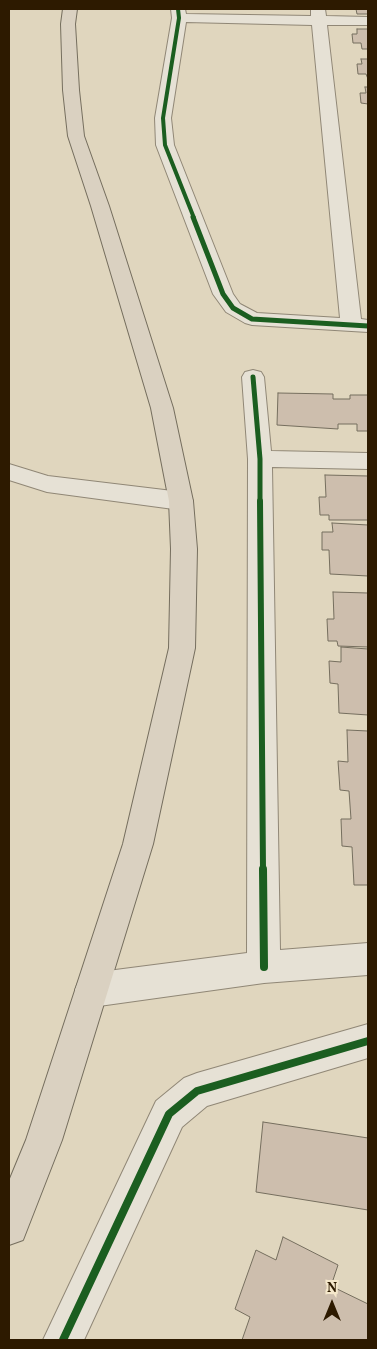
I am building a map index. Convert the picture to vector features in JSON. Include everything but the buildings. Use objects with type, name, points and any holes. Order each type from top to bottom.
[{"type":"main road","points":[[9,1226],[44,1140],[138,844],[182,648],[184,549],[181,501],[162,408],[103,214],[76,136],[71,90],[68,24],[70,9]]},
{"type":"street","points":[[319,15],[359,326],[252,319],[234,308],[223,294],[165,145],[162,118],[178,13],[319,15],[368,22]]},
{"type":"street","points":[[253,376],[260,459],[264,967]]},
{"type":"street","points":[[260,459],[368,461]]},
{"type":"street","points":[[9,472],[47,484],[181,501]]},
{"type":"street","points":[[92,990],[264,967],[368,959]]},
{"type":"street","points":[[63,1340],[169,1114],[197,1091],[368,1041]]},
{"type":"cycle path","points":[[178,9],[179,18],[163,118],[165,145],[223,294],[233,308],[252,319],[368,326]]},
{"type":"cycle path","points":[[253,377],[260,459],[264,967]]},
{"type":"cycle path","points":[[63,1340],[169,1114],[197,1091],[368,1041]]}]
